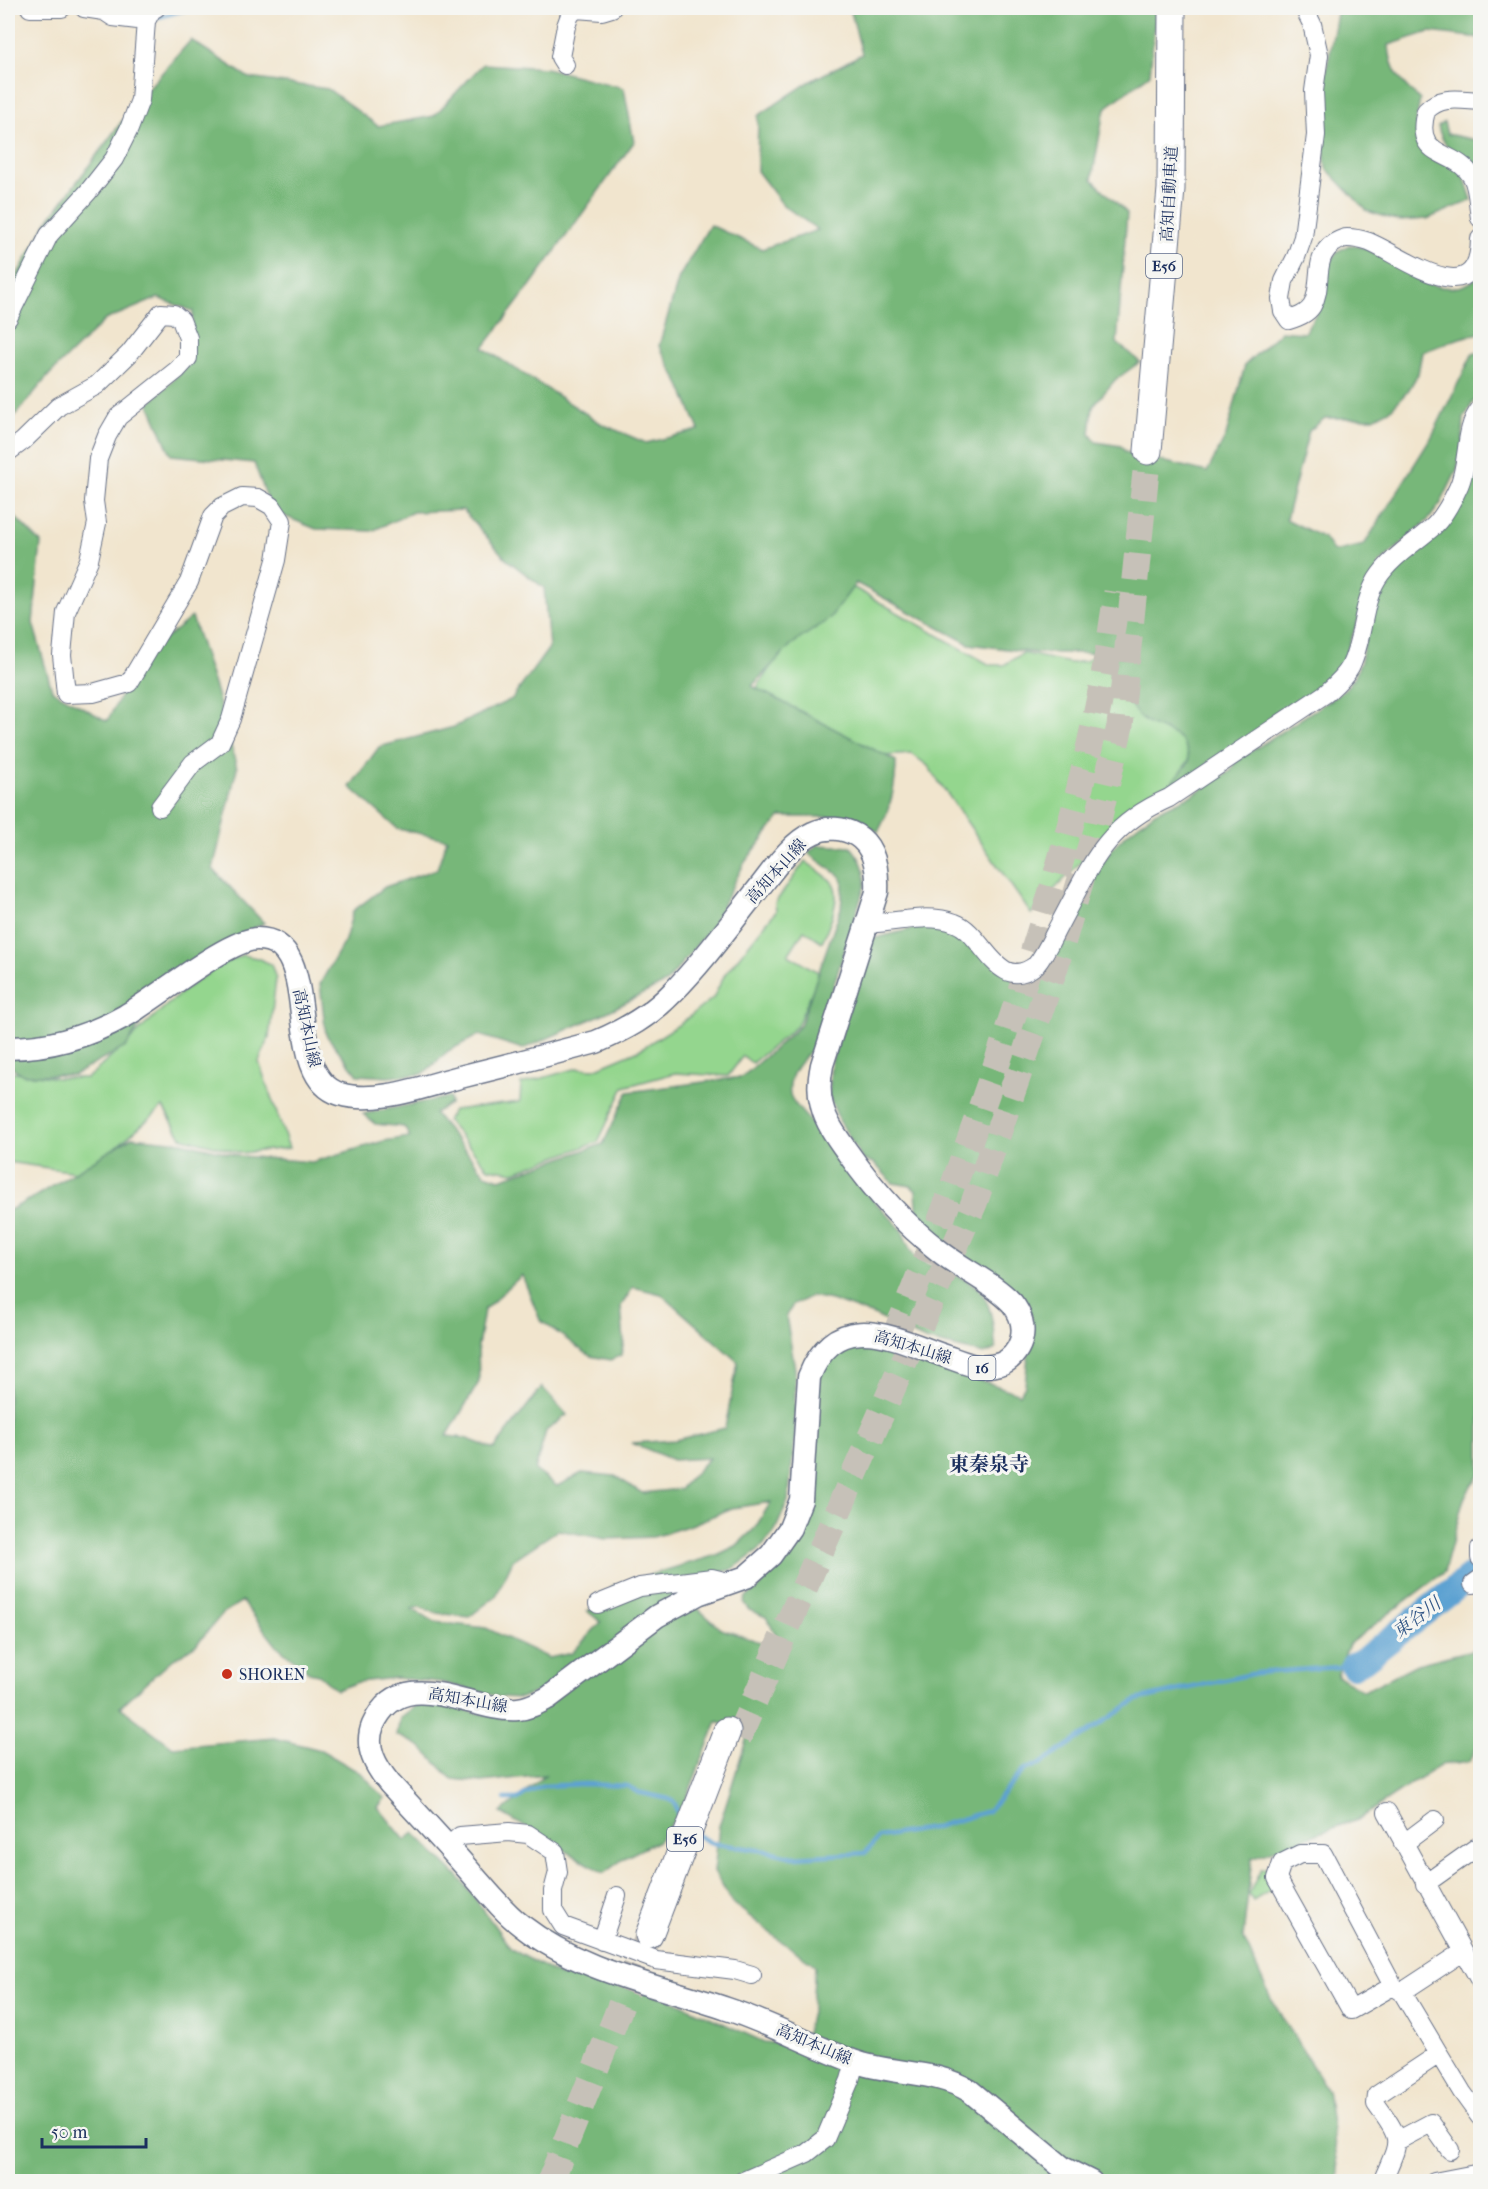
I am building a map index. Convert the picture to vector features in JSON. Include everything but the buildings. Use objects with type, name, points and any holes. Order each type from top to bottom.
[{"type":"highway","name":"高知自動車道","points":[[1142,450],[1171,189],[1162,8]]},
{"type":"highway","name":"高知自動車道","points":[[1167,82],[1172,8]]},
{"type":"highway","name":"E56","points":[[656,1931],[728,1746]]},
{"type":"main road","name":"高知本山線","points":[[8,1048],[57,1042],[102,1028],[126,1015],[204,963],[243,941],[258,939],[274,943],[285,952],[291,962],[297,980],[311,1066],[324,1085],[340,1094],[372,1097],[574,1048],[621,1032],[646,1017],[671,994],[774,869],[802,839],[825,829],[845,830],[860,838],[875,861],[877,892],[822,1065],[819,1081],[822,1108],[844,1148],[902,1220],[939,1252],[980,1278],[1012,1304],[1021,1318],[1023,1332],[1016,1353],[1004,1363],[980,1368],[881,1334],[862,1332],[843,1336],[828,1345],[815,1362],[809,1377],[801,1500],[796,1517],[771,1555],[746,1577],[673,1605],[548,1698],[532,1706],[505,1708],[433,1692],[420,1692],[399,1697],[380,1713],[372,1728],[371,1755],[376,1766],[390,1784],[494,1899],[522,1926],[569,1956],[599,1969],[728,2009],[855,2062],[933,2076],[963,2087],[1057,2164],[1091,2181]]},
{"type":"street","points":[[30,8],[62,8]]},
{"type":"street","points":[[8,318],[48,234],[88,192],[114,159],[140,100],[152,13],[113,17],[104,11],[84,8]]},
{"type":"street","points":[[566,65],[560,57],[570,15],[576,9],[602,11],[612,8]]},
{"type":"street","points":[[1304,8],[1312,24],[1319,55],[1314,91],[1316,135],[1303,237],[1284,280],[1281,299],[1283,312],[1289,320],[1305,313],[1312,305],[1316,294],[1319,265],[1324,253],[1330,245],[1340,239],[1368,242],[1422,270],[1443,277],[1458,277],[1470,272],[1478,264],[1480,239]]},
{"type":"street","points":[[1480,101],[1448,99],[1438,101],[1426,111],[1423,128],[1424,138],[1428,144],[1462,167],[1472,177],[1480,218]]},
{"type":"street","points":[[8,452],[23,441],[59,406],[97,385],[129,354],[161,313],[174,314],[181,320],[188,338],[188,358],[177,370],[118,417],[98,459],[94,501],[97,522],[89,560],[66,612],[62,655],[66,694],[93,693],[129,683],[189,582],[213,516],[222,507],[242,497],[258,498],[272,506],[282,521],[276,560],[231,719],[220,742],[193,763],[160,807]]},
{"type":"street","points":[[868,924],[941,918],[958,923],[1005,971],[1022,972],[1036,965],[1098,852],[1113,835],[1140,813],[1169,798],[1325,694],[1344,675],[1357,648],[1368,595],[1384,568],[1434,525],[1452,501],[1460,484],[1473,418],[1480,409]]},
{"type":"street","points":[[1480,1548],[1480,1558]]},
{"type":"street","points":[[598,1604],[640,1587],[712,1578],[732,1583]]},
{"type":"street","points":[[1387,1812],[1480,1981]]},
{"type":"street","points":[[1403,1844],[1435,1820]]},
{"type":"street","points":[[447,1847],[460,1836],[509,1832],[528,1834],[555,1852],[558,1872],[552,1899],[553,1910],[563,1926],[656,1960],[735,1970],[752,1975]]},
{"type":"street","points":[[1425,1884],[1480,1845]]},
{"type":"street","points":[[1463,1952],[1398,1989],[1351,2010],[1276,1878],[1282,1863],[1300,1854],[1323,1854],[1398,1989],[1480,2117]]},
{"type":"street","points":[[602,1941],[617,1896]]},
{"type":"street","points":[[1382,2181],[1396,2149],[1397,2141],[1394,2129],[1376,2104],[1377,2095],[1439,2054]]},
{"type":"street","points":[[741,2181],[807,2153],[825,2139],[850,2080],[855,2062]]},
{"type":"street","points":[[1397,2141],[1431,2123],[1450,2150]]},
{"type":"street","points":[[1434,2176],[1480,2173]]},
{"type":"green space","points":[[850,8],[1156,8],[1150,74],[1107,107],[1103,116],[1092,179],[1127,213],[1117,343],[1140,362],[1115,380],[1093,406],[1090,434],[1096,442],[1121,446],[1125,452],[1207,472],[1226,436],[1245,365],[1281,331],[1304,333],[1324,301],[1328,265],[1338,251],[1349,245],[1366,248],[1439,287],[1458,287],[1470,283],[1480,274],[1480,333],[1422,352],[1418,374],[1408,391],[1391,409],[1374,418],[1325,418],[1309,431],[1286,519],[1324,538],[1334,552],[1364,545],[1431,438],[1473,353],[1480,353],[1480,395],[1464,418],[1462,448],[1457,470],[1441,503],[1429,519],[1379,564],[1342,664],[1331,674],[1319,691],[1173,789],[1169,786],[1189,762],[1187,750],[1177,736],[1153,726],[1137,714],[1100,653],[1036,653],[969,644],[856,583],[829,619],[791,645],[752,686],[896,761],[892,798],[878,832],[854,817],[780,817],[745,862],[711,927],[667,982],[607,1012],[523,1049],[479,1035],[448,1051],[423,1074],[388,1077],[358,1075],[326,1035],[320,984],[345,940],[353,911],[385,887],[437,869],[447,839],[398,829],[350,787],[379,747],[454,727],[512,699],[549,648],[544,588],[506,559],[463,510],[413,512],[372,531],[316,529],[272,511],[254,463],[171,455],[149,404],[190,363],[193,311],[158,298],[105,320],[49,375],[8,424],[8,291],[47,222],[137,101],[191,40],[249,78],[328,89],[378,126],[434,116],[483,64],[546,68],[624,88],[634,142],[483,348],[602,424],[646,443],[699,430],[681,387],[659,346],[679,277],[710,225],[762,249],[818,230],[783,205],[757,171],[758,116],[809,82],[862,54]]},
{"type":"green space","points":[[1338,8],[1480,8],[1480,38],[1429,32],[1389,45],[1392,62],[1398,76],[1420,100],[1416,122],[1464,176],[1472,200],[1427,219],[1399,221],[1367,211],[1326,168],[1319,110]]},
{"type":"green space","points":[[1444,122],[1447,134],[1476,140],[1480,123],[1480,179],[1455,156],[1444,142],[1438,126]]},
{"type":"green space","points":[[1480,426],[1480,1472],[1464,1498],[1444,1572],[1349,1644],[1337,1676],[1364,1691],[1417,1664],[1480,1648],[1480,1740],[1470,1761],[1440,1765],[1360,1818],[1252,1858],[1243,1937],[1271,1999],[1327,2090],[1339,2174],[1336,2181],[8,2182],[8,1211],[132,1137],[181,1142],[241,1156],[312,1162],[384,1141],[410,1137],[404,1127],[375,1124],[363,1114],[450,1097],[450,1104],[434,1113],[485,1174],[500,1179],[603,1144],[628,1092],[742,1077],[800,1026],[841,908],[843,884],[840,876],[808,853],[817,845],[851,847],[862,864],[865,885],[814,1048],[793,1074],[790,1087],[791,1098],[855,1181],[902,1231],[914,1255],[924,1263],[969,1282],[981,1292],[990,1312],[996,1349],[984,1354],[925,1340],[876,1316],[831,1300],[811,1296],[793,1305],[786,1316],[795,1369],[795,1437],[788,1501],[774,1533],[758,1551],[731,1570],[618,1591],[612,1586],[717,1555],[736,1546],[755,1528],[771,1502],[732,1508],[691,1525],[653,1537],[606,1539],[558,1530],[513,1560],[496,1596],[469,1617],[436,1613],[420,1607],[412,1609],[435,1622],[486,1628],[549,1658],[572,1653],[601,1622],[587,1611],[636,1592],[704,1583],[545,1689],[521,1698],[500,1697],[440,1682],[395,1678],[358,1682],[336,1690],[318,1674],[309,1672],[276,1645],[242,1601],[223,1613],[196,1645],[169,1662],[120,1707],[173,1747],[274,1738],[321,1750],[362,1774],[385,1798],[378,1807],[405,1840],[414,1833],[464,1883],[511,1949],[560,1976],[610,1983],[670,1999],[764,2042],[803,2046],[812,2008],[815,1965],[732,1902],[714,1872],[719,1826],[748,1734],[717,1721],[682,1810],[658,1841],[626,1857],[604,1873],[501,1813],[545,1775],[482,1782],[452,1779],[420,1746],[397,1735],[400,1718],[422,1701],[501,1718],[673,1614],[695,1606],[721,1629],[784,1650],[766,1617],[749,1610],[744,1603],[746,1597],[758,1589],[804,1534],[811,1517],[812,1453],[820,1370],[840,1348],[861,1343],[888,1347],[1020,1394],[1025,1385],[1032,1319],[1027,1302],[1014,1289],[978,1267],[918,1221],[916,1191],[911,1186],[893,1183],[874,1163],[863,1160],[839,1120],[829,1096],[831,1063],[872,939],[928,925],[944,926],[1028,979],[1042,974],[1099,868],[1113,847],[1130,831],[1155,812],[1192,795],[1231,771],[1235,762],[1346,688],[1354,678],[1361,661],[1372,604],[1392,570],[1444,523]],"holes":[[[522,1275],[540,1320],[590,1356],[611,1360],[621,1355],[624,1342],[621,1306],[633,1287],[661,1294],[738,1362],[725,1428],[675,1440],[632,1443],[673,1460],[709,1458],[680,1489],[642,1493],[615,1476],[582,1473],[557,1486],[535,1470],[546,1431],[567,1415],[542,1387],[494,1449],[465,1438],[447,1436],[479,1382],[478,1346],[484,1310]]]},
{"type":"green space","points":[[8,510],[41,543],[33,623],[52,690],[107,721],[142,657],[192,617],[216,691],[237,768],[213,869],[264,923],[235,938],[149,1009],[126,1047],[74,1075],[23,1075],[8,1064]]},
{"type":"green space","points":[[851,586],[990,665],[1004,665],[1023,653],[1070,663],[1086,661],[1107,645],[1121,668],[1120,697],[1159,727],[1184,739],[1191,758],[1166,790],[1126,814],[1031,914],[928,766],[912,754],[870,757],[752,695],[789,638]]},
{"type":"green space","points":[[805,861],[832,882],[835,887],[835,903],[822,942],[804,930],[788,955],[820,973],[797,1026],[752,1063],[743,1056],[728,1076],[675,1073],[624,1087],[598,1142],[514,1172],[488,1168],[447,1121],[453,1110],[520,1102],[521,1084],[578,1068],[594,1069],[639,1050],[680,1024],[713,998],[725,974],[776,911],[775,903]]},
{"type":"green space","points":[[242,955],[271,964],[276,979],[269,1037],[259,1062],[289,1148],[241,1153],[181,1137],[163,1107],[95,1165],[75,1172],[8,1162],[8,1071],[58,1078],[87,1078],[160,1011],[199,979]]},
{"type":"green space","points":[[1266,1868],[1275,1887],[1253,1901],[1249,1894],[1261,1869]]},
{"type":"waterway","points":[[155,16],[159,17],[191,8]]},
{"type":"waterway","name":"東谷川","points":[[1353,1666],[1364,1660],[1480,1569]]},
{"type":"waterway","points":[[695,1834],[711,1843],[793,1857],[865,1853],[879,1837],[932,1828],[988,1811],[1024,1770],[1042,1763],[1136,1700],[1256,1673],[1353,1666]]},
{"type":"waterway","points":[[505,1799],[518,1799],[543,1786],[585,1784],[628,1786],[637,1792],[669,1799],[675,1803],[681,1826]]},
{"type":"tunnel","points":[[738,1738],[974,1203],[1055,967],[1097,825],[1120,726],[1148,451]]},
{"type":"tunnel","points":[[894,1338],[935,1237],[972,1134],[1016,1008],[1052,891],[1097,713],[1117,592]]},
{"type":"tunnel","points":[[550,2182],[649,1935]]},
{"type":"place","name":"SHOREN","points":[[227,1674]]},
{"type":"district","name":"東秦泉寺","points":[[989,1464]]}]
